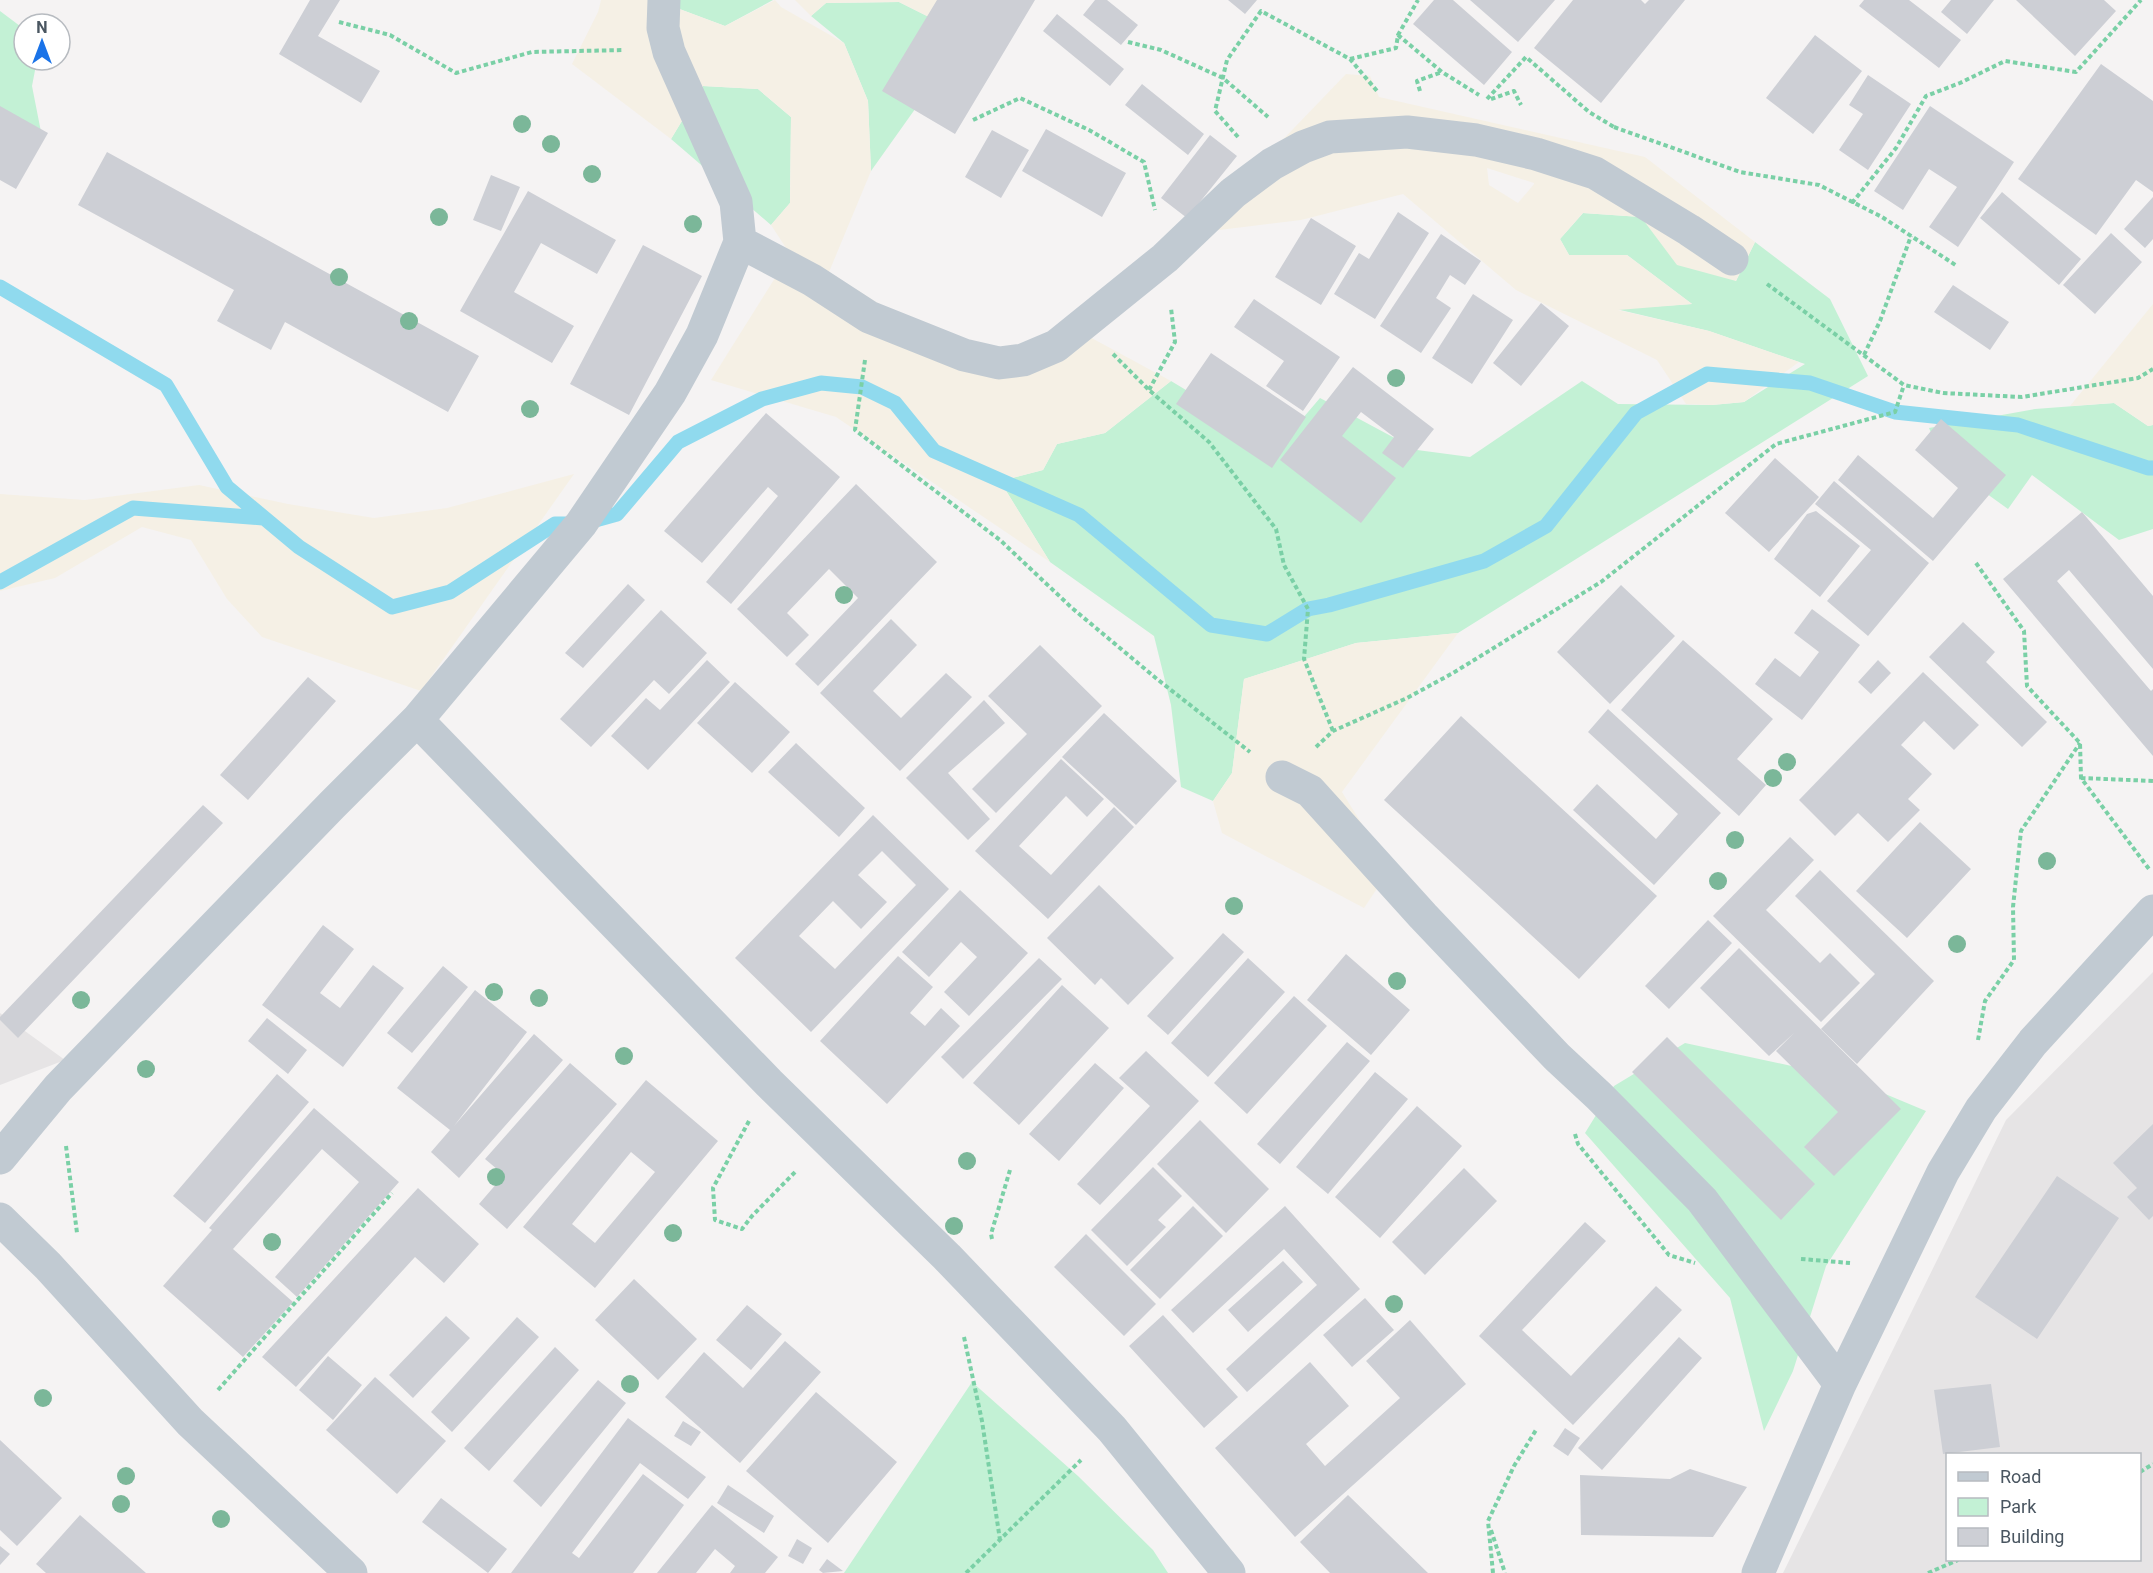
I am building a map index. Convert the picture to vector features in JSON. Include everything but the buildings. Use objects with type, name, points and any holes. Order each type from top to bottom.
[{"type":"street","points":[[0,1158],[58,1088],[417,720],[581,524],[664,402],[702,335],[740,242],[736,202],[669,52],[663,28],[664,0]]},
{"type":"street","points":[[740,242],[812,280],[869,317],[964,355],[999,363],[1023,360],[1056,346],[1165,258],[1233,193],[1272,164],[1303,147],[1330,137],[1407,132],[1476,140],[1536,154],[1595,173],[1732,259]]},
{"type":"street","points":[[417,720],[769,1083],[947,1257],[1112,1429],[1229,1573]]},
{"type":"street","points":[[1282,777],[1310,791],[1549,1049],[1702,1200],[1840,1384]]},
{"type":"street","points":[[1758,1573],[1840,1384],[1943,1172],[1982,1109],[2034,1042],[2153,911]]},
{"type":"street","points":[[0,1220],[48,1266],[190,1422],[351,1573]]},
{"type":"path","points":[[1350,59],[1396,48],[1398,35],[1418,0]]},
{"type":"path","points":[[1852,203],[1896,148],[1926,96],[1960,83],[2005,61],[2076,72],[2141,0]]},
{"type":"path","points":[[1233,193],[1250,150],[1215,111],[1227,60],[1262,11],[1350,59],[1395,113],[1407,132]]},
{"type":"path","points":[[339,22],[390,35],[456,73],[532,52],[645,50],[669,52]]},
{"type":"path","points":[[1398,35],[1442,72],[1487,100]]},
{"type":"path","points":[[1128,42],[1161,50],[1223,78],[1303,147]]},
{"type":"path","points":[[1487,100],[1526,57],[1589,112],[1614,127],[1740,172],[1819,185],[1882,217],[1957,266]]},
{"type":"path","points":[[1487,100],[1514,91],[1525,112],[1536,154]]},
{"type":"path","points":[[973,120],[1020,98],[1089,130],[1144,162],[1165,258]]},
{"type":"path","points":[[1595,173],[1614,127]]},
{"type":"path","points":[[1864,355],[1880,321],[1911,236]]},
{"type":"path","points":[[1732,259],[1904,385],[1943,393],[2022,397],[2138,378],[2153,369]]},
{"type":"path","points":[[1138,279],[1170,301],[1175,342],[1149,390]]},
{"type":"path","points":[[869,317],[855,430],[1000,540],[1071,608],[1282,777],[1333,731],[1407,698],[1453,673],[1601,582],[1776,444],[1895,412],[1904,385]]},
{"type":"path","points":[[1082,324],[1149,390],[1209,442],[1276,529],[1284,565],[1308,609],[1304,659],[1333,731]]},
{"type":"path","points":[[1976,563],[2024,631],[2027,687],[2080,743],[2080,778],[2153,874]]},
{"type":"path","points":[[1978,1046],[1985,1001],[2014,960],[2013,907],[2021,831],[2080,743]]},
{"type":"path","points":[[2080,778],[2153,781]]},
{"type":"path","points":[[769,1083],[713,1188],[715,1220],[742,1229],[827,1140]]},
{"type":"path","points":[[58,1088],[79,1244]]},
{"type":"path","points":[[190,1422],[392,1193]]},
{"type":"path","points":[[1800,1259],[1858,1264]]},
{"type":"path","points":[[962,1328],[981,1421],[1000,1540]]},
{"type":"path","points":[[966,1573],[1112,1429]]},
{"type":"path","points":[[1493,1573],[1488,1521],[1514,1467],[1536,1430]]},
{"type":"path","points":[[1488,1521],[1505,1573]]},
{"type":"path","points":[[1928,1573],[1956,1561]]},
{"type":"shaded area","points":[[2153,972],[2153,1573],[1783,1573],[2006,1120]]},
{"type":"shaded area","points":[[0,1013],[65,1060],[0,1085]]},
{"type":"green space","points":[[666,0],[773,0],[725,26],[666,4]]},
{"type":"green space","points":[[899,2],[967,36],[871,171],[868,101],[844,43],[811,16],[826,3]]},
{"type":"green space","points":[[0,11],[12,20],[12,72],[35,72],[32,86],[42,137],[0,156]]},
{"type":"green space","points":[[703,86],[758,89],[791,117],[790,203],[771,225],[671,139]]},
{"type":"green space","points":[[1583,213],[1641,217],[1736,281],[1755,242],[1830,299],[1868,376],[1458,633],[1356,643],[1244,679],[1232,773],[1213,801],[1181,787],[1171,705],[1154,636],[1050,562],[1000,481],[1043,470],[1057,444],[1105,433],[1171,381],[1279,446],[1320,398],[1417,450],[1470,457],[1582,381],[1618,404],[1712,405],[1744,402],[1805,364],[1709,331],[1616,309],[1692,304],[1627,255],[1569,255],[1560,239]]},
{"type":"green space","points":[[2114,403],[2148,426],[2153,425],[2153,529],[2119,540],[2032,475],[2008,509],[1944,463],[1929,428],[2035,409]]},
{"type":"green space","points":[[1685,1043],[1847,1078],[1926,1111],[1826,1266],[1793,1371],[1764,1431],[1730,1298],[1585,1133],[1614,1086]]},
{"type":"green space","points":[[972,1382],[1078,1476],[1153,1550],[1168,1573],[844,1573]]},
{"type":"sand","points":[[601,0],[666,0],[666,4],[725,26],[775,0],[781,7],[844,43],[868,101],[871,171],[829,272],[948,348],[1048,362],[1086,335],[1171,381],[1105,433],[1057,444],[1043,470],[1000,481],[1050,562],[836,417],[711,380],[790,254],[771,225],[790,203],[791,117],[758,89],[703,86],[671,139],[572,64],[598,12]]},
{"type":"sand","points":[[795,0],[988,0],[967,36],[899,2],[826,3],[811,16]]},
{"type":"sand","points":[[1346,74],[1370,76],[1379,97],[1645,157],[1755,242],[1736,281],[1677,265],[1641,217],[1583,213],[1560,239],[1569,255],[1627,255],[1692,304],[1618,310],[1709,331],[1799,362],[1744,402],[1712,405],[1686,404],[1657,360],[1516,290],[1403,194],[1301,220],[1203,232],[1268,155]],"holes":[[[1487,168],[1534,183],[1518,203],[1489,185]]]},
{"type":"sand","points":[[2153,304],[2153,425],[2148,426],[2114,403],[2070,406]]},
{"type":"sand","points":[[574,474],[421,691],[262,637],[227,599],[191,540],[142,527],[55,578],[0,591],[0,494],[85,500],[199,485],[288,504],[374,518],[447,508]]},
{"type":"sand","points":[[1458,633],[1342,792],[1390,869],[1364,908],[1222,833],[1213,801],[1232,773],[1244,679],[1356,643]]},
{"type":"waterway","points":[[0,287],[166,385],[227,487],[299,547],[392,607],[450,592],[555,524],[581,524],[617,514],[678,442],[762,399],[821,383],[862,387],[895,403],[934,451],[1079,515],[1211,625],[1267,634],[1308,609],[1484,561],[1546,526],[1636,413],[1707,374],[1810,383],[1895,412],[2018,425],[2153,468]]},
{"type":"waterway","points":[[0,582],[133,508],[263,518]]}]
